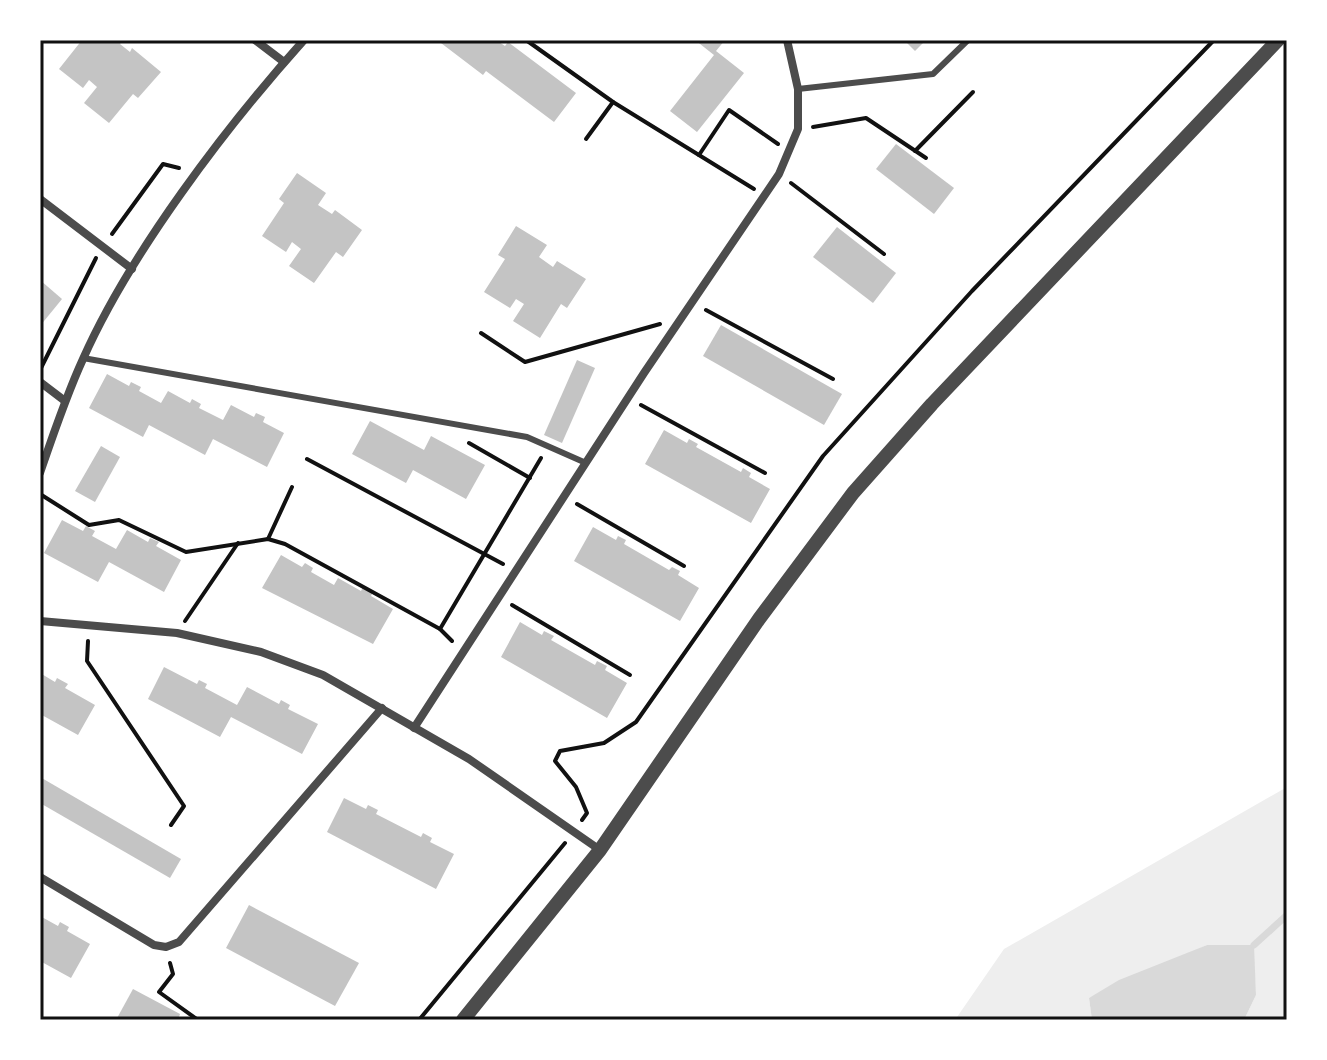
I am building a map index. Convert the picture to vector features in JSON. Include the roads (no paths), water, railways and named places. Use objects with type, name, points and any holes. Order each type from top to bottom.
[{"type":"street","points":[[255,40],[284,62]]},
{"type":"street","points":[[40,473],[83,358],[132,269],[204,164],[304,40]]},
{"type":"street","points":[[414,728],[628,398],[779,174],[798,129],[798,89],[787,40]]},
{"type":"street","points":[[463,1020],[600,850],[759,619],[853,493],[932,404],[1278,40]]},
{"type":"street","points":[[40,199],[132,269]]},
{"type":"street","points":[[40,382],[65,401]]},
{"type":"street","points":[[40,621],[177,633],[261,652],[311,670],[469,759],[600,850]]},
{"type":"street","points":[[40,877],[154,945],[166,947],[179,942],[382,708]]},
{"type":"lane","points":[[798,89],[933,74],[968,40]]},
{"type":"lane","points":[[83,358],[527,437],[586,463]]},
{"type":"waterway","points":[[1254,945],[1287,915]]}]
